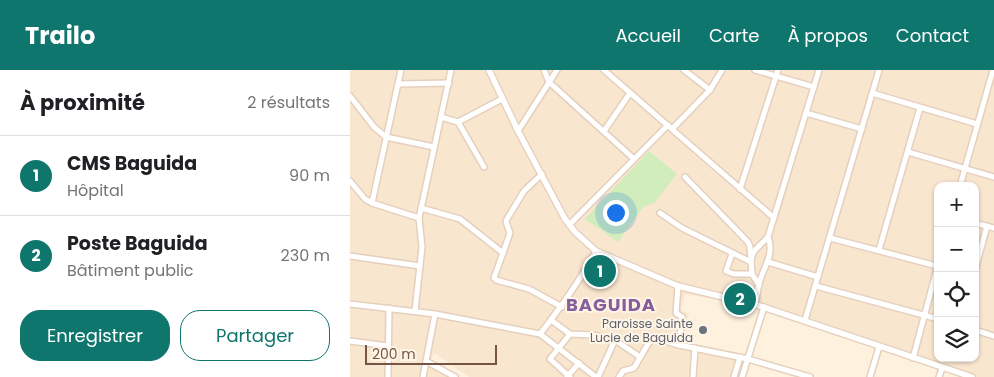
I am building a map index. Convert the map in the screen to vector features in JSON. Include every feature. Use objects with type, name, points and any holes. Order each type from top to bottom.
[{"type":"street","points":[[372,204],[401,70]]},
{"type":"street","points":[[415,311],[422,238],[419,218],[451,70]]},
{"type":"street","points":[[488,70],[518,131],[569,225],[596,251],[678,286],[764,307],[972,377]]},
{"type":"street","points":[[544,70],[549,82],[634,159]]},
{"type":"street","points":[[518,131],[557,70]]},
{"type":"street","points":[[604,70],[774,218]]},
{"type":"street","points":[[684,70],[710,90]]},
{"type":"street","points":[[569,225],[634,159],[710,90],[722,70]]},
{"type":"street","points":[[755,70],[814,87]]},
{"type":"street","points":[[740,189],[778,70]]},
{"type":"street","points":[[751,260],[754,251],[768,237],[819,70]]},
{"type":"street","points":[[805,320],[879,70]]},
{"type":"street","points":[[961,182],[993,71],[986,70]]},
{"type":"street","points":[[398,84],[448,83]]},
{"type":"street","points":[[604,131],[630,93]]},
{"type":"street","points":[[872,93],[977,124]]},
{"type":"street","points":[[350,96],[374,127],[386,137],[434,147]]},
{"type":"street","points":[[458,122],[502,99]]},
{"type":"street","points":[[878,250],[920,108]]},
{"type":"street","points":[[806,113],[862,129]]},
{"type":"street","points":[[441,117],[458,122],[484,167]]},
{"type":"street","points":[[908,152],[994,177]]},
{"type":"street","points":[[542,174],[524,191],[507,219],[506,222],[510,234],[494,278],[529,289],[562,307]]},
{"type":"street","points":[[685,177],[748,242],[752,274],[759,285]]},
{"type":"street","points":[[351,185],[372,204],[419,218]]},
{"type":"street","points":[[421,208],[460,219],[503,253]]},
{"type":"street","points":[[660,213],[682,228],[732,254],[751,260]]},
{"type":"street","points":[[979,224],[994,228]]},
{"type":"street","points":[[979,255],[987,226]]},
{"type":"street","points":[[755,305],[759,293],[759,285],[768,262],[771,244],[768,237]]},
{"type":"street","points":[[830,238],[934,264]]},
{"type":"street","points":[[540,334],[562,307],[584,274],[596,251]]},
{"type":"street","points":[[732,254],[726,271],[734,274],[752,274]]},
{"type":"street","points":[[350,256],[420,266]]},
{"type":"street","points":[[768,262],[818,278]]},
{"type":"street","points":[[913,358],[936,272]]},
{"type":"street","points":[[678,286],[676,313],[682,317],[678,345]]},
{"type":"street","points":[[816,286],[934,318]]},
{"type":"street","points":[[350,304],[435,314],[540,334],[597,377],[615,340]]},
{"type":"street","points":[[742,377],[764,307]]},
{"type":"street","points":[[388,308],[388,377]]},
{"type":"street","points":[[431,377],[423,375],[435,314]]},
{"type":"street","points":[[551,320],[570,334],[593,335],[615,340],[640,357]]},
{"type":"street","points":[[979,331],[994,336]]},
{"type":"street","points":[[570,334],[551,357],[551,361],[568,377],[579,363]]},
{"type":"street","points":[[619,377],[623,371],[634,368],[652,337],[678,345],[748,358],[810,377]]},
{"type":"street","points":[[350,342],[388,346]]},
{"type":"street","points":[[870,377],[879,347]]},
{"type":"street","points":[[693,377],[695,348]]},
{"type":"street","points":[[734,377],[740,357]]},
{"type":"street","points":[[426,361],[454,377]]},
{"type":"street","points":[[939,377],[942,368]]},
{"type":"shaded area","points":[[350,70],[994,70],[994,377],[976,377],[872,346],[751,306],[685,294],[681,311],[689,313],[683,348],[741,362],[738,377],[469,377],[434,353],[429,367],[447,377],[350,377]]},
{"type":"shaded area","points":[[600,258],[615,265],[602,289],[584,280],[595,259]]},
{"type":"green space","points":[[649,151],[677,174],[654,203],[643,207],[618,242],[585,219]]},
{"type":"place","name":"CMS Baguida","points":[[600,271]]},
{"type":"place","name":"Poste Baguida","points":[[740,299]]},
{"type":"place","name":"Paroisse Sainte Lucie de Baguida","points":[[703,330]]},
{"type":"district","name":"BAGUIDA","points":[[611,304]]}]
